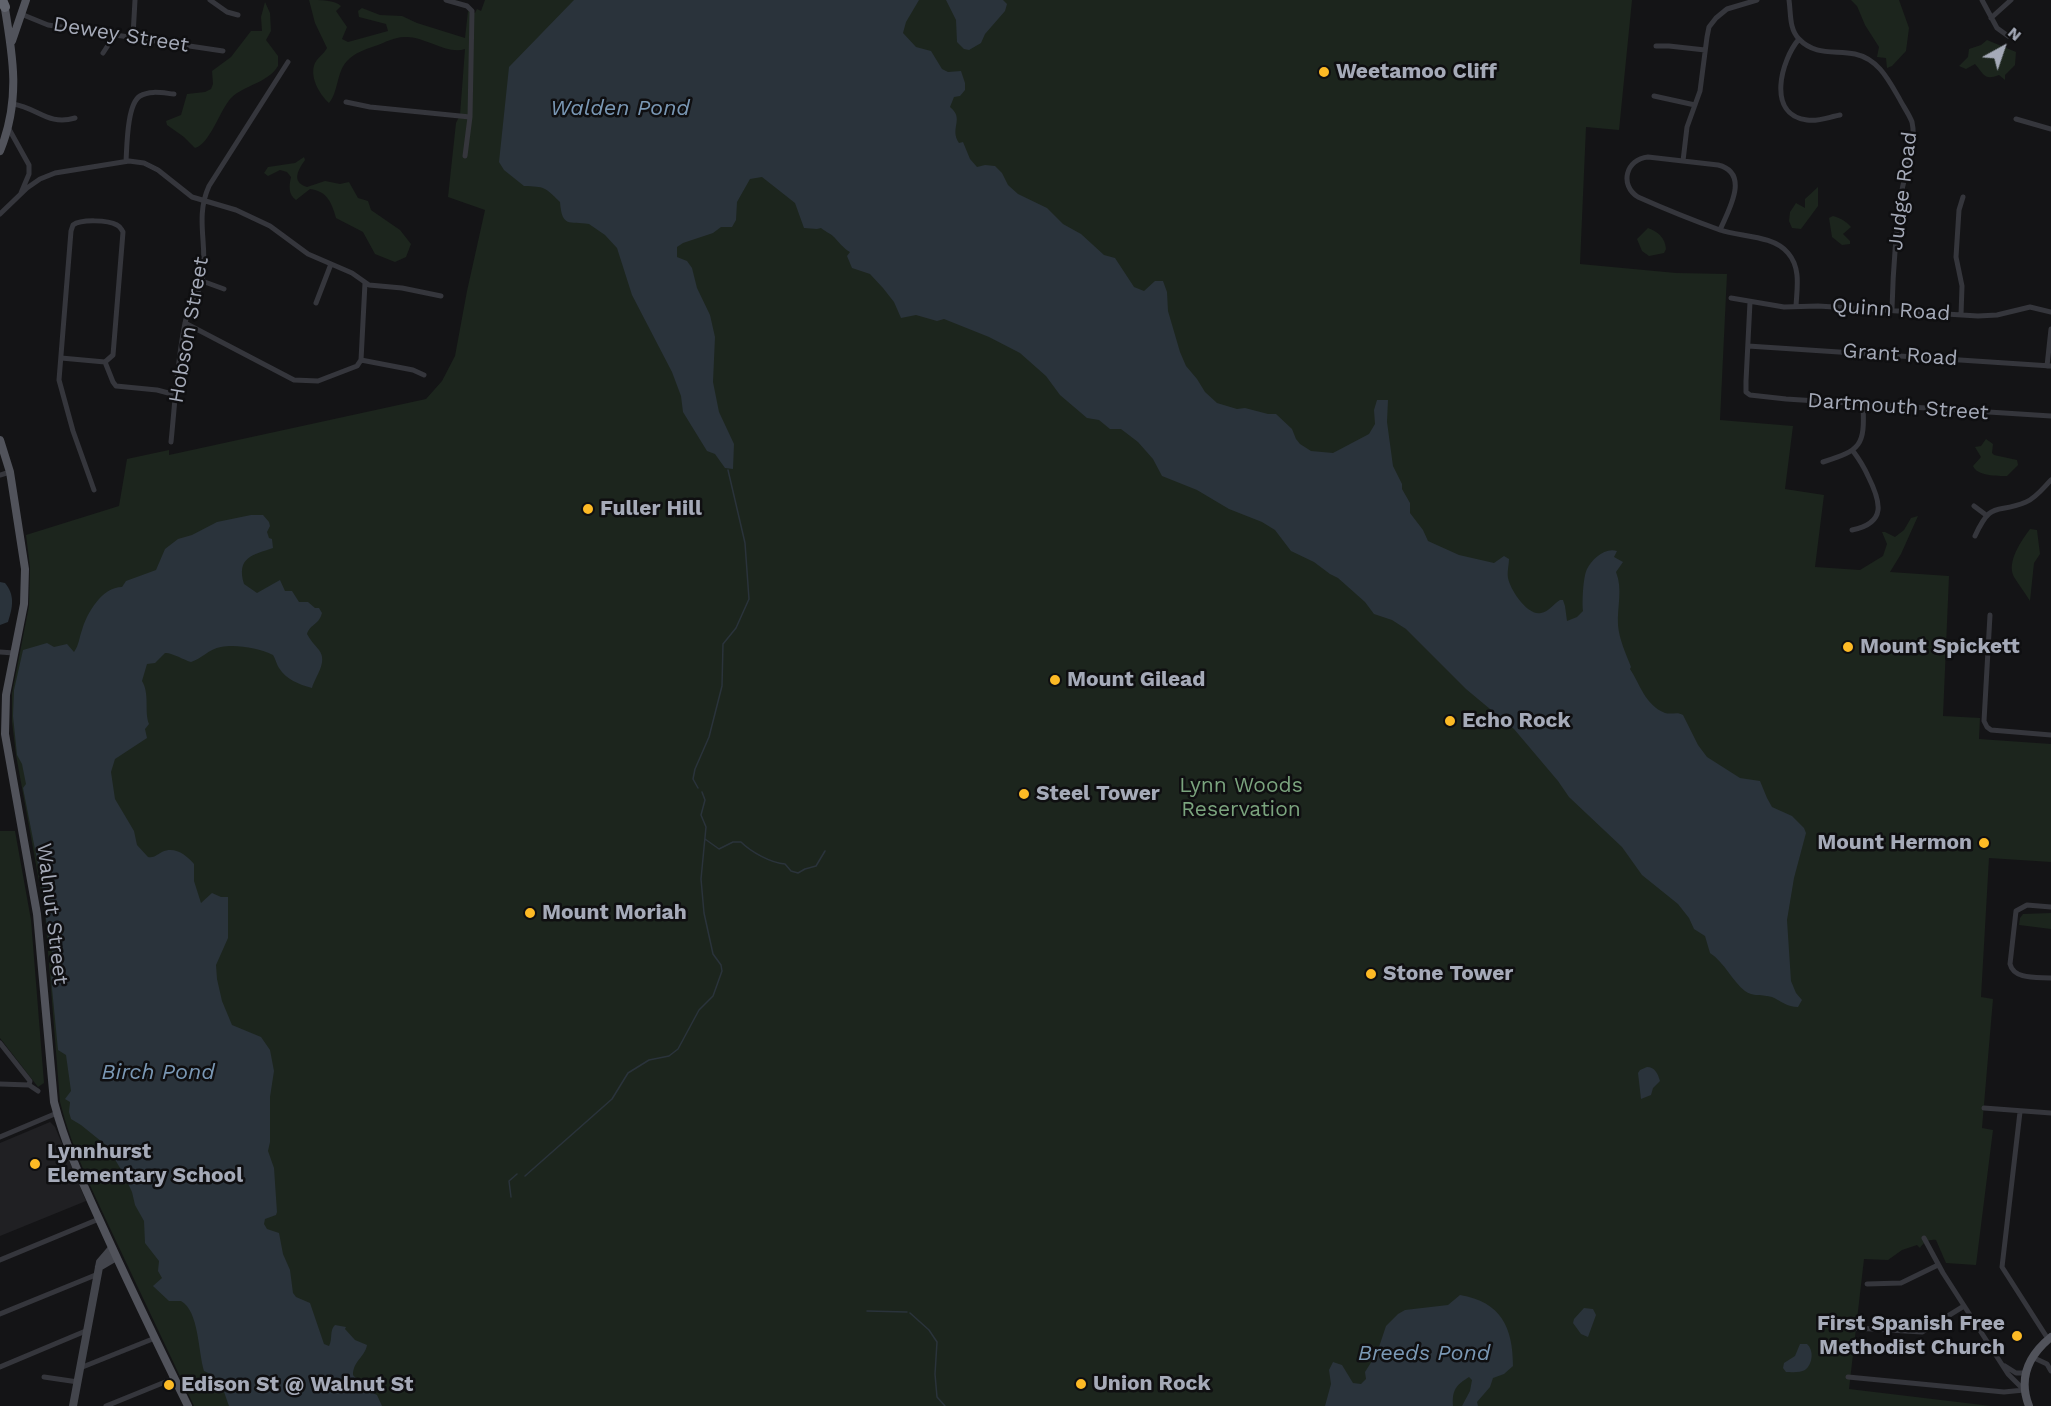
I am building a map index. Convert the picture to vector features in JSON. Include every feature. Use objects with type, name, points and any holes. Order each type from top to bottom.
[{"type":"main road","points":[[11,44],[26,0]]},
{"type":"main road","points":[[0,151],[9,129],[15,70],[3,2]]},
{"type":"main road","name":"Walnut Street","points":[[0,440],[9,472],[25,569],[24,604],[2,718],[36,903],[51,1074],[57,1113],[75,1166],[188,1406]]},
{"type":"main road","points":[[2029,1406],[2024,1390],[2026,1373],[2032,1357],[2050,1338]]},
{"type":"street","points":[[134,36],[135,0]]},
{"type":"street","points":[[210,0],[226,12],[238,15]]},
{"type":"street","points":[[446,0],[461,2],[472,11],[473,29],[469,69],[470,117],[465,156]]},
{"type":"street","points":[[1683,161],[1687,128],[1700,91],[1708,30],[1720,14],[1733,6],[1757,0]]},
{"type":"street","points":[[1789,0],[1792,25],[1799,39],[1789,53],[1783,69],[1781,86],[1784,103],[1792,113],[1804,120],[1839,115]]},
{"type":"street","points":[[1982,0],[1999,31],[2008,36]]},
{"type":"street","points":[[1991,18],[2011,0]]},
{"type":"street","name":"Dewey Street","points":[[21,14],[48,25],[116,33],[223,51]]},
{"type":"street","points":[[103,53],[116,33]]},
{"type":"street","name":"Judge Road","points":[[1799,39],[1817,50],[1855,54],[1876,64],[1888,79],[1910,119],[1912,146],[1900,210],[1892,309]]},
{"type":"street","points":[[1656,46],[1705,50]]},
{"type":"street","name":"Hobson Street","points":[[171,442],[185,323],[202,281],[201,210],[203,200],[219,169],[288,63]]},
{"type":"street","points":[[126,161],[132,109],[137,97],[147,93],[174,94]]},
{"type":"street","points":[[1654,96],[1695,105]]},
{"type":"street","points":[[346,102],[370,107],[470,117]]},
{"type":"street","points":[[13,104],[24,106],[47,119],[75,118]]},
{"type":"street","points":[[2016,119],[2051,129]]},
{"type":"street","points":[[9,129],[28,165],[29,174],[20,196]]},
{"type":"street","points":[[1720,230],[1735,191],[1734,177],[1730,170],[1723,166],[1648,157],[1633,163],[1626,178],[1629,188],[1638,197],[1720,230],[1777,244],[1788,252],[1796,266],[1796,306]]},
{"type":"street","points":[[0,214],[40,179],[55,172],[126,161],[144,163],[158,170],[192,197],[236,210],[270,226],[308,254],[352,273],[365,283],[441,296]]},
{"type":"street","points":[[1961,315],[1962,286],[1956,257],[1959,210],[1963,197]]},
{"type":"street","points":[[61,358],[105,362],[113,355],[123,232],[117,225],[82,221],[73,225],[61,358],[60,388],[94,490]]},
{"type":"street","points":[[316,303],[331,264]]},
{"type":"street","points":[[202,281],[224,289]]},
{"type":"street","points":[[185,323],[294,380],[318,381],[357,366],[361,360],[365,283]]},
{"type":"street","name":"Quinn Road","points":[[1731,298],[1796,306],[1892,309],[1961,315],[1997,315],[2030,307],[2051,312]]},
{"type":"street","points":[[1748,346],[1749,302]]},
{"type":"street","points":[[2049,366],[2051,329]]},
{"type":"street","name":"Grant Road","points":[[1748,346],[2049,366]]},
{"type":"street","name":"Dartmouth Street","points":[[1748,346],[1746,392],[1750,395],[1863,405],[2051,416]]},
{"type":"street","points":[[361,360],[416,371],[423,375]]},
{"type":"street","points":[[105,362],[112,382],[116,386],[176,394]]},
{"type":"street","points":[[1823,462],[1853,451],[1862,438],[1863,405]]},
{"type":"street","points":[[1852,530],[1868,526],[1876,517],[1879,509],[1876,491],[1853,451]]},
{"type":"street","points":[[0,475],[9,472]]},
{"type":"street","points":[[1975,536],[1986,515],[1994,510],[2030,500],[2051,480]]},
{"type":"street","points":[[1974,506],[1986,515]]},
{"type":"street","points":[[1990,615],[1984,721],[1986,726],[1991,730],[2051,735]]},
{"type":"street","points":[[0,652],[14,653]]},
{"type":"street","points":[[2051,906],[2027,904],[2016,910],[2010,964],[2011,969],[2018,974],[2051,978]]},
{"type":"street","points":[[0,1043],[30,1082],[29,1085]]},
{"type":"street","points":[[0,1084],[29,1085],[38,1091]]},
{"type":"street","points":[[1984,1108],[2051,1113]]},
{"type":"street","points":[[2020,1112],[2002,1267],[2050,1338]]},
{"type":"street","points":[[0,1137],[57,1113]]},
{"type":"street","points":[[0,1132],[8,1134]]},
{"type":"street","points":[[0,1260],[99,1219]]},
{"type":"street","points":[[1924,1238],[1938,1265],[2010,1377],[2024,1390]]},
{"type":"street","points":[[74,1406],[100,1262],[112,1248]]},
{"type":"street","points":[[0,1314],[98,1271],[116,1257]]},
{"type":"street","points":[[1867,1284],[1901,1283],[1938,1265]]},
{"type":"street","points":[[1855,1328],[1923,1332],[1964,1306]]},
{"type":"street","points":[[0,1368],[88,1330]]},
{"type":"street","points":[[80,1368],[155,1338]]},
{"type":"street","points":[[2032,1357],[2046,1364],[2051,1371]]},
{"type":"street","points":[[2004,1365],[2016,1373],[2026,1373]]},
{"type":"street","points":[[44,1377],[78,1382]]},
{"type":"street","points":[[1848,1377],[2004,1392],[2024,1390]]},
{"type":"street","points":[[106,1406],[117,1404],[175,1378]]},
{"type":"shaded area","name":"Lynnhurst Elementary School","points":[[50,1122],[55,1127],[86,1201],[0,1236],[0,1143]]},
{"type":"green space","name":"Lynn Woods Reservation","points":[[309,0],[331,1],[341,6],[336,11],[347,27],[342,39],[348,42],[388,31],[386,24],[359,17],[358,11],[362,8],[380,15],[402,16],[465,38],[468,11],[475,13],[477,9],[481,11],[485,0],[1632,0],[1619,130],[1586,127],[1580,264],[1676,273],[1727,274],[1720,420],[1793,426],[1785,489],[1824,495],[1815,567],[1860,570],[1883,556],[1887,544],[1882,532],[1895,537],[1904,530],[1911,518],[1918,516],[1890,572],[1949,576],[1943,716],[1980,718],[1979,739],[2051,744],[2051,862],[1989,858],[1981,997],[1993,999],[1982,1128],[1993,1130],[1976,1265],[1946,1263],[1936,1240],[1927,1241],[1920,1248],[1917,1245],[1902,1250],[1888,1260],[1864,1259],[1849,1389],[1991,1406],[194,1406],[92,1190],[77,1155],[60,1102],[45,914],[16,755],[12,722],[12,693],[29,606],[30,567],[26,535],[119,506],[127,459],[169,450],[169,455],[426,399],[442,381],[455,356],[485,210],[448,197],[456,123],[460,115],[465,49],[451,50],[414,38],[403,37],[364,50],[353,56],[343,66],[329,103],[314,79],[315,63],[327,48],[315,23]]},
{"type":"green space","points":[[1851,0],[1899,0],[1909,28],[1906,51],[1892,66],[1887,68],[1886,58],[1877,57],[1879,47],[1865,25],[1857,6]]},
{"type":"green space","points":[[265,2],[270,13],[271,31],[266,40],[278,56],[278,66],[274,72],[231,98],[210,134],[195,148],[167,125],[166,121],[181,115],[187,94],[211,89],[212,71],[231,57],[251,31],[262,31],[261,17]]},
{"type":"green space","points":[[1987,40],[2016,52],[2015,65],[2005,75],[2005,80],[1999,75],[1985,76],[1975,64],[1966,69],[1959,66],[1968,57],[1969,49]]},
{"type":"green space","points":[[304,157],[305,160],[297,175],[302,185],[307,187],[325,181],[340,184],[349,182],[358,198],[368,201],[371,210],[400,230],[411,244],[406,257],[395,262],[375,254],[363,232],[336,218],[330,203],[321,192],[310,189],[296,200],[290,192],[291,177],[287,172],[280,170],[268,176],[264,173],[268,167],[295,163]]},
{"type":"green space","points":[[1818,187],[1818,206],[1801,229],[1792,228],[1789,221],[1790,212],[1796,203],[1805,208],[1805,199]]},
{"type":"green space","points":[[1833,216],[1843,220],[1851,227],[1843,234],[1850,244],[1842,245],[1832,237],[1829,218]]},
{"type":"green space","points":[[1648,228],[1663,238],[1666,249],[1664,253],[1649,256],[1642,251],[1637,239]]},
{"type":"green space","points":[[1986,439],[1993,444],[1992,453],[1994,455],[2017,460],[2018,465],[2007,476],[1983,474],[1973,466],[1981,457],[1975,447],[1981,446]]},
{"type":"green space","points":[[2030,529],[2037,530],[2040,554],[2034,563],[2030,601],[2014,577],[2012,565],[2016,552]]},
{"type":"green space","points":[[0,831],[15,831],[31,920],[44,1083],[38,1087],[0,1038]]},
{"type":"green space","points":[[2051,913],[2051,929],[2019,925],[2023,914]]},
{"type":"water","name":"Walden Pond","points":[[574,0],[919,0],[906,22],[903,33],[916,47],[931,51],[942,69],[948,72],[961,71],[965,90],[960,96],[954,97],[950,107],[957,120],[956,138],[959,143],[963,142],[970,159],[977,167],[995,166],[1002,173],[1008,185],[1018,194],[1047,208],[1063,224],[1081,234],[1104,255],[1115,258],[1134,287],[1144,291],[1155,281],[1163,281],[1167,292],[1168,311],[1186,366],[1205,392],[1217,403],[1237,409],[1245,408],[1276,414],[1292,429],[1300,444],[1311,451],[1333,453],[1369,434],[1375,424],[1374,410],[1377,400],[1388,400],[1387,422],[1393,466],[1410,503],[1410,513],[1428,541],[1459,555],[1494,563],[1504,556],[1509,559],[1508,578],[1512,589],[1525,606],[1536,613],[1544,612],[1558,601],[1563,600],[1567,621],[1577,617],[1583,611],[1584,583],[1589,565],[1604,552],[1617,551],[1614,557],[1623,562],[1616,572],[1619,591],[1619,630],[1630,669],[1644,694],[1652,705],[1665,713],[1683,715],[1698,745],[1707,757],[1740,778],[1760,781],[1772,807],[1792,816],[1806,833],[1794,878],[1787,920],[1791,981],[1802,1000],[1798,1007],[1787,1005],[1772,997],[1745,991],[1720,961],[1710,953],[1705,936],[1694,929],[1678,904],[1642,875],[1622,847],[1569,797],[1514,729],[1466,689],[1406,629],[1392,620],[1374,614],[1365,602],[1338,578],[1314,562],[1291,551],[1275,530],[1262,522],[1229,509],[1197,490],[1162,476],[1153,459],[1138,442],[1121,429],[1110,429],[1099,420],[1087,418],[1060,395],[1046,376],[1020,353],[989,337],[944,319],[937,321],[916,315],[901,318],[894,302],[870,274],[852,268],[847,256],[850,252],[821,228],[804,228],[795,203],[762,177],[750,179],[737,202],[736,220],[732,227],[721,227],[713,233],[677,247],[677,257],[687,261],[692,268],[697,288],[710,315],[715,337],[713,382],[719,412],[734,444],[733,469],[725,468],[715,454],[707,451],[683,412],[681,396],[672,372],[632,295],[617,248],[605,235],[589,224],[572,223],[565,220],[560,202],[551,193],[544,188],[524,186],[504,170],[499,162],[509,67]]},
{"type":"water","points":[[946,0],[1003,0],[1007,4],[1005,11],[985,34],[981,43],[969,50],[964,49],[957,42],[956,20]]},
{"type":"water","name":"Birch Pond","points":[[251,515],[263,515],[269,522],[267,532],[269,538],[272,539],[273,548],[248,558],[242,568],[244,584],[257,593],[280,580],[285,591],[292,591],[299,602],[308,602],[315,608],[319,608],[322,613],[307,634],[319,650],[322,659],[312,688],[289,679],[279,668],[273,655],[254,649],[240,646],[221,647],[191,662],[165,653],[155,663],[147,664],[142,681],[146,691],[149,724],[145,729],[147,738],[115,759],[111,772],[115,799],[134,831],[137,845],[148,857],[154,857],[167,850],[180,852],[194,864],[194,881],[201,903],[212,893],[228,897],[228,938],[216,965],[222,1001],[232,1025],[261,1037],[270,1050],[274,1071],[270,1097],[268,1151],[274,1168],[277,1212],[276,1215],[265,1219],[264,1224],[267,1229],[279,1233],[283,1254],[290,1270],[293,1293],[296,1297],[310,1303],[324,1344],[329,1346],[335,1325],[346,1327],[345,1329],[355,1340],[367,1345],[355,1366],[353,1375],[362,1385],[368,1386],[371,1392],[377,1395],[382,1406],[229,1406],[218,1381],[204,1371],[195,1322],[187,1306],[181,1301],[169,1301],[153,1286],[162,1278],[158,1271],[159,1261],[145,1243],[144,1221],[135,1205],[123,1173],[107,1146],[71,1119],[70,1102],[65,1099],[71,1091],[66,1055],[58,1050],[51,978],[61,950],[58,948],[54,954],[49,942],[41,880],[23,788],[26,784],[22,764],[17,755],[13,716],[14,690],[23,650],[47,643],[54,647],[67,644],[74,652],[88,616],[96,602],[108,591],[122,587],[126,581],[156,570],[165,549],[178,539],[192,535],[217,522]]},
{"type":"water","points":[[0,582],[5,583],[12,601],[8,622],[0,625]]},
{"type":"water","points":[[1647,1067],[1657,1073],[1660,1081],[1653,1088],[1651,1095],[1641,1099],[1638,1073]]},
{"type":"water","name":"Breeds Pond","points":[[1460,1295],[1474,1298],[1495,1310],[1507,1328],[1510,1339],[1513,1366],[1504,1374],[1493,1378],[1490,1387],[1477,1402],[1478,1406],[1462,1406],[1470,1391],[1472,1380],[1469,1377],[1456,1388],[1453,1406],[1325,1406],[1331,1384],[1329,1370],[1333,1362],[1342,1365],[1353,1383],[1361,1384],[1366,1379],[1365,1372],[1377,1353],[1386,1326],[1398,1314],[1405,1310],[1448,1305]]},
{"type":"water","points":[[1584,1308],[1593,1309],[1596,1315],[1588,1337],[1581,1334],[1573,1323]]},
{"type":"water","points":[[1800,1344],[1807,1344],[1811,1350],[1810,1364],[1803,1371],[1786,1372],[1783,1368],[1784,1363],[1795,1356]]},
{"type":"waterway","points":[[698,788],[693,779],[709,737],[722,686],[723,644],[736,628],[749,599],[745,543],[728,470]]},
{"type":"waterway","points":[[525,1176],[612,1099],[628,1073],[649,1060],[669,1056],[678,1049],[699,1010],[713,996],[722,971],[721,965],[713,954],[704,913],[701,879],[706,827],[701,815],[705,800],[702,792]]},
{"type":"waterway","points":[[705,839],[719,849],[733,842],[741,842],[750,850],[774,862],[785,864],[791,871],[798,873],[816,866],[825,851]]},
{"type":"waterway","points":[[511,1197],[509,1181],[517,1174]]},
{"type":"waterway","points":[[867,1311],[907,1312]]},
{"type":"waterway","points":[[910,1313],[929,1330],[937,1342],[935,1374],[937,1397],[945,1406]]},
{"type":"place","name":"Weetamoo Cliff","points":[[1324,72]]},
{"type":"place","name":"Fuller Hill","points":[[588,509]]},
{"type":"place","name":"Mount Spickett","points":[[1848,647]]},
{"type":"place","name":"Mount Gilead","points":[[1055,680]]},
{"type":"place","name":"Echo Rock","points":[[1450,721]]},
{"type":"place","name":"Steel Tower","points":[[1024,794]]},
{"type":"place","name":"Mount Hermon","points":[[1984,843]]},
{"type":"place","name":"Mount Moriah","points":[[530,913]]},
{"type":"place","name":"Stone Tower","points":[[1371,974]]},
{"type":"place","name":"Lynnhurst Elementary School","points":[[35,1164]]},
{"type":"place","name":"First Spanish Free Methodist Church","points":[[2017,1336]]},
{"type":"place","name":"Union Rock","points":[[1081,1384]]},
{"type":"place","name":"Edison St @ Walnut St","points":[[169,1385]]}]
